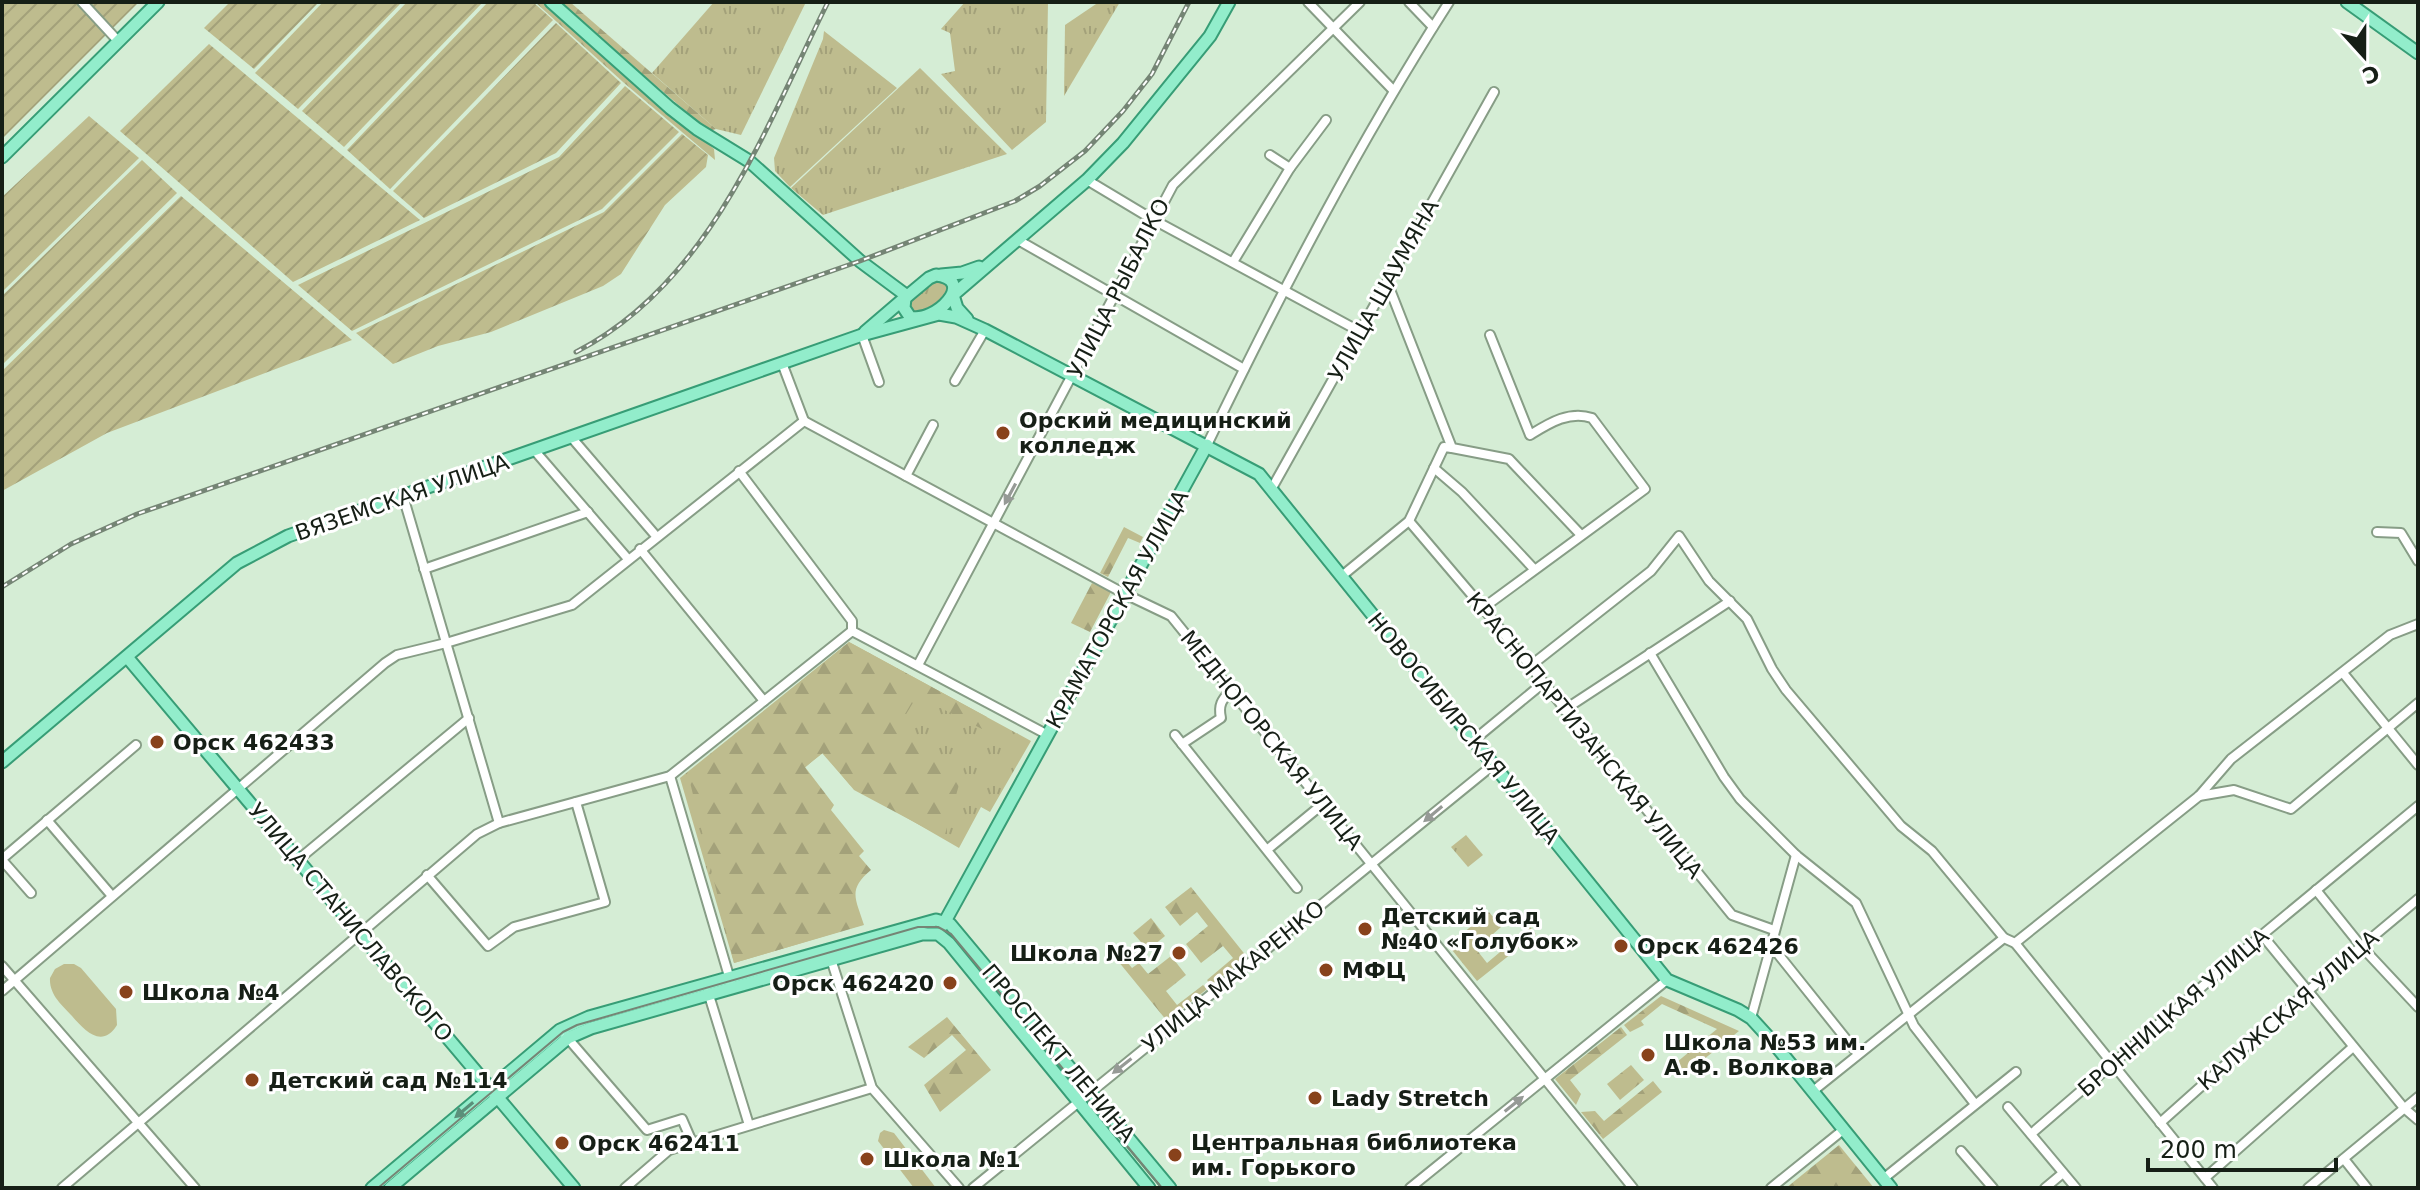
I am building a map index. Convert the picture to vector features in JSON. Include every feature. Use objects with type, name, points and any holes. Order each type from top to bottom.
[{"type":"main road","points":[[2,157],[158,2]]},
{"type":"main road","points":[[551,2],[670,108],[749,161],[860,261],[907,296]]},
{"type":"main road","points":[[921,318],[947,303],[993,259],[1087,180],[1123,143],[1210,36],[1229,2]]},
{"type":"main road","points":[[2347,2],[2418,53]]},
{"type":"main road","points":[[862,335],[929,278],[968,272],[993,259]]},
{"type":"main road","points":[[939,275],[951,282],[955,305],[961,314],[985,330]]},
{"type":"main road","points":[[907,296],[905,312],[913,318],[948,315],[985,330]]},
{"type":"main road","name":"ВЯЗЕМСКАЯ УЛИЦА","points":[[2,762],[237,563],[288,536],[862,335],[921,318]]},
{"type":"main road","name":"НОВОСИБИРСКАЯ УЛИЦА","points":[[985,330],[1259,474],[1667,980],[1751,1018],[1887,1183]]},
{"type":"main road","name":"КРАМАТОРСКАЯ УЛИЦА","points":[[938,934],[1207,445]]},
{"type":"main road","name":"УЛИЦА СТАНИСЛАВСКОГО","points":[[127,657],[574,1188]]},
{"type":"main road","points":[[372,1188],[444,1135],[564,1034],[591,1022],[900,934],[930,921],[945,921]]},
{"type":"main road","name":"ПРОСПЕКТ ЛЕНИНА","points":[[945,921],[1012,995],[1170,1188]]},
{"type":"main road","points":[[900,934],[938,934]]},
{"type":"main road","name":"ПРОСПЕКТ ЛЕНИНА","points":[[938,934],[1001,1005],[1149,1188]]},
{"type":"main road","points":[[390,1188],[444,1135]]},
{"type":"street","points":[[82,2],[118,41]]},
{"type":"street","points":[[1308,2],[1393,90]]},
{"type":"street","name":"УЛИЦА РЫБАЛКО","points":[[918,665],[1073,376],[1152,219],[1173,185],[1360,2]]},
{"type":"street","points":[[1409,2],[1433,27]]},
{"type":"street","name":"КРАМАТОРСКАЯ УЛИЦА","points":[[1207,445],[1244,369],[1393,90],[1449,2]]},
{"type":"street","name":"УЛИЦА ШАУМЯНА","points":[[1272,488],[1494,92]]},
{"type":"street","points":[[1233,262],[1290,168],[1326,120]]},
{"type":"street","points":[[1270,155],[1290,168]]},
{"type":"street","points":[[1087,180],[1152,219],[1359,331]]},
{"type":"street","points":[[1018,240],[1244,369]]},
{"type":"street","points":[[1387,282],[1452,448]]},
{"type":"street","points":[[955,381],[985,330]]},
{"type":"street","points":[[862,335],[879,382]]},
{"type":"street","points":[[1483,608],[1645,489],[1592,418],[1584,415],[1555,419],[1530,435],[1490,335]]},
{"type":"street","points":[[2,991],[385,663],[397,655],[572,605],[804,421],[782,363]]},
{"type":"street","name":"МЕДНОГОРСКАЯ УЛИЦА","points":[[804,421],[1171,616],[1633,1188]]},
{"type":"street","points":[[906,476],[933,425]]},
{"type":"street","points":[[572,438],[656,536]]},
{"type":"street","points":[[1343,575],[1409,521],[1444,447],[1509,459],[1581,535]]},
{"type":"street","points":[[535,451],[628,559]]},
{"type":"street","points":[[1434,468],[1462,492],[1534,569]]},
{"type":"street","points":[[739,471],[852,621],[852,631]]},
{"type":"street","points":[[403,496],[499,823]]},
{"type":"street","points":[[424,569],[588,512]]},
{"type":"street","name":"КРАСНОПАРТИЗАНСКАЯ УЛИЦА","points":[[1409,521],[1732,915],[1774,930]]},
{"type":"street","points":[[2377,532],[2401,533],[2418,561]]},
{"type":"street","points":[[1529,667],[1651,571],[1679,536],[1709,581],[1747,619],[1786,690],[1901,826],[1932,851],[2004,938],[2015,943],[2213,1188]]},
{"type":"street","points":[[640,549],[764,701]]},
{"type":"street","points":[[1564,710],[1730,601]]},
{"type":"street","points":[[2015,943],[2199,796],[2231,759],[2390,635],[2418,624]]},
{"type":"street","points":[[852,631],[1048,735]]},
{"type":"street","points":[[62,1188],[477,834],[499,823],[670,776],[852,631]]},
{"type":"street","points":[[1650,653],[1724,777],[1752,812],[1796,855],[1856,903],[1914,1026],[1975,1104]]},
{"type":"street","points":[[2343,673],[2418,765]]},
{"type":"street","points":[[1474,740],[1542,684]]},
{"type":"street","points":[[1182,744],[1221,718],[1219,709],[1222,700],[1230,691]]},
{"type":"street","points":[[2199,796],[2234,790],[2291,809],[2418,703]]},
{"type":"street","points":[[299,859],[469,718]]},
{"type":"street","points":[[1175,735],[1297,888]]},
{"type":"street","points":[[31,893],[2,859],[136,745]]},
{"type":"street","name":"УЛИЦА МАКАРЕНКО","points":[[973,1188],[1493,765]]},
{"type":"street","points":[[670,776],[731,982]]},
{"type":"street","points":[[427,875],[488,946],[514,927],[605,902],[576,802]]},
{"type":"street","points":[[1268,849],[1324,803]]},
{"type":"street","name":"БРОННИЦКАЯ УЛИЦА","points":[[2031,1134],[2262,935],[2418,806]]},
{"type":"street","points":[[47,820],[112,896]]},
{"type":"street","points":[[1751,1018],[1796,855]]},
{"type":"street","points":[[2316,890],[2361,946],[2417,1003]]},
{"type":"street","name":"КАЛУЖСКАЯ УЛИЦА","points":[[2160,1123],[2308,991],[2418,899]]},
{"type":"street","points":[[2262,935],[2404,1108],[2418,1120]]},
{"type":"street","points":[[1813,1091],[2004,938]]},
{"type":"street","points":[[1770,944],[1858,1054]]},
{"type":"street","points":[[830,954],[872,1088],[959,1188]]},
{"type":"street","points":[[2,966],[195,1188]]},
{"type":"street","points":[[1410,1188],[1667,980]]},
{"type":"street","points":[[704,990],[749,1125]]},
{"type":"street","points":[[1001,1005],[1012,995]]},
{"type":"street","points":[[564,1034],[647,1130],[682,1119],[692,1142]]},
{"type":"street","points":[[1037,1049],[1048,1039]]},
{"type":"street","points":[[2205,1178],[2353,1047]]},
{"type":"street","points":[[1887,1183],[1975,1104],[2016,1072]]},
{"type":"street","points":[[625,1188],[669,1150],[872,1088]]},
{"type":"street","points":[[2308,1188],[2418,1097]]},
{"type":"street","points":[[2008,1107],[2076,1188]]},
{"type":"street","points":[[1771,1188],[1843,1130]]},
{"type":"street","points":[[1961,1151],[1993,1188]]},
{"type":"street","points":[[2344,1159],[2367,1188]]},
{"type":"street","points":[[2045,1188],[2063,1173]]},
{"type":"green space","points":[[2,2],[139,2],[2,139]]},
{"type":"green space","points":[[230,2],[319,2],[254,69],[204,28]]},
{"type":"green space","points":[[323,2],[402,2],[298,109],[255,73]]},
{"type":"green space","points":[[407,2],[483,2],[344,147],[302,111]]},
{"type":"green space","points":[[488,2],[533,2],[553,20],[390,189],[347,150]]},
{"type":"green space","points":[[535,2],[544,2],[714,149],[715,160],[623,82]]},
{"type":"green space","points":[[558,2],[570,2],[716,129],[709,131]]},
{"type":"green space","points":[[714,2],[806,2],[741,135],[716,129],[652,73]]},
{"type":"green space","points":[[965,2],[1048,2],[1046,122],[1012,150],[941,74],[955,71],[950,33],[941,29]]},
{"type":"green space","points":[[1099,2],[1120,2],[1064,96],[1065,25]]},
{"type":"green space","points":[[556,23],[621,83],[556,153],[424,218],[393,191]]},
{"type":"green space","points":[[824,31],[897,88],[790,187],[775,171],[774,158]]},
{"type":"green space","points":[[209,44],[420,220],[293,282],[120,131]]},
{"type":"green space","points":[[920,68],[1007,154],[823,215],[791,188]]},
{"type":"green space","points":[[625,86],[679,132],[602,209],[352,331],[298,285],[559,157]]},
{"type":"green space","points":[[89,116],[139,158],[2,292],[2,197]]},
{"type":"green space","points":[[682,134],[708,155],[706,167],[665,205],[621,274],[603,286],[491,332],[438,346],[393,364],[356,333],[604,212]]},
{"type":"green space","points":[[142,160],[177,193],[2,365],[2,296]]},
{"type":"green space","points":[[181,196],[352,340],[107,433],[2,491],[2,371]]},
{"type":"green space","points":[[934,280],[943,281],[949,287],[946,299],[920,315],[914,314],[907,304]]},
{"type":"green space","points":[[1124,527],[1143,537],[1140,543],[1128,538],[1108,577],[1100,573]]},
{"type":"green space","points":[[1092,583],[1111,592],[1090,632],[1071,623]]},
{"type":"green space","points":[[849,642],[1031,741],[990,812],[981,807],[959,848],[850,785],[822,753],[801,771],[862,925],[734,963],[680,778]]},
{"type":"green space","points":[[849,642],[987,717],[982,729],[917,696],[896,731],[964,767],[944,838],[854,790],[823,753],[805,767],[834,805],[831,810],[864,851],[859,856],[871,870],[856,889],[856,901],[864,925],[734,963],[688,774]]},
{"type":"green space","points":[[1466,835],[1483,855],[1468,867],[1451,847]]},
{"type":"green space","points":[[1191,887],[1247,957],[1211,985],[1207,980],[1233,958],[1223,946],[1201,963],[1186,944],[1208,926],[1197,912],[1180,926],[1165,907]]},
{"type":"green space","points":[[1489,912],[1501,927],[1476,949],[1487,963],[1530,927],[1536,934],[1477,981],[1448,945]]},
{"type":"green space","points":[[1151,918],[1165,936],[1148,950],[1133,933]]},
{"type":"green space","points":[[1114,946],[1132,968],[1139,963],[1148,974],[1171,956],[1186,975],[1166,991],[1177,1005],[1203,985],[1207,989],[1167,1021],[1109,950]]},
{"type":"green space","points":[[64,964],[81,968],[116,1009],[117,1025],[105,1036],[88,1032],[54,995],[50,978],[55,969]]},
{"type":"green space","points":[[1661,996],[1739,1031],[1683,1076],[1677,1062],[1717,1029],[1662,1004],[1641,1021],[1644,1025],[1630,1032],[1624,1025]]},
{"type":"green space","points":[[947,1017],[991,1070],[940,1112],[924,1085],[966,1050],[952,1035],[924,1058],[908,1047]]},
{"type":"green space","points":[[1621,1027],[1627,1035],[1570,1080],[1581,1094],[1576,1105],[1555,1079]]},
{"type":"green space","points":[[1631,1065],[1644,1080],[1620,1100],[1607,1084]]},
{"type":"green space","points":[[1653,1081],[1662,1092],[1603,1139],[1581,1112],[1595,1111],[1604,1121]]},
{"type":"green space","points":[[884,1130],[894,1133],[936,1188],[914,1188],[878,1141]]},
{"type":"green space","points":[[1839,1145],[1874,1188],[1786,1188]]},
{"type":"tram line","points":[[378,1188],[563,1032],[577,1025],[918,927],[938,927],[951,934],[1162,1188]]},
{"type":"railway","points":[[576,352],[623,322],[663,286],[698,245],[755,151],[828,2]]},
{"type":"railway","points":[[2,587],[71,544],[137,514],[860,261],[1015,201],[1085,151],[1123,111],[1152,74],[1189,2]]},
{"type":"place","name":"Орский медицинский колледж","points":[[1003,433]]},
{"type":"place","name":"Орск 462433","points":[[157,742]]},
{"type":"place","name":"Детский сад №40 «Голубок»","points":[[1365,929]]},
{"type":"place","name":"Орск 462426","points":[[1621,946]]},
{"type":"place","name":"Школа №27","points":[[1179,953]]},
{"type":"place","name":"МФЦ","points":[[1326,970]]},
{"type":"place","name":"Орск 462420","points":[[950,983]]},
{"type":"place","name":"Школа №4","points":[[126,992]]},
{"type":"place","name":"Школа №53 им. А.Ф. Волкова","points":[[1648,1055]]},
{"type":"place","name":"Детский сад №114","points":[[252,1080]]},
{"type":"place","name":"Lady Stretch","points":[[1315,1098]]},
{"type":"place","name":"Орск 462411","points":[[562,1143]]},
{"type":"place","name":"Центральная библиотека им. Горького","points":[[1175,1155]]},
{"type":"place","name":"Школа №1","points":[[867,1159]]}]
